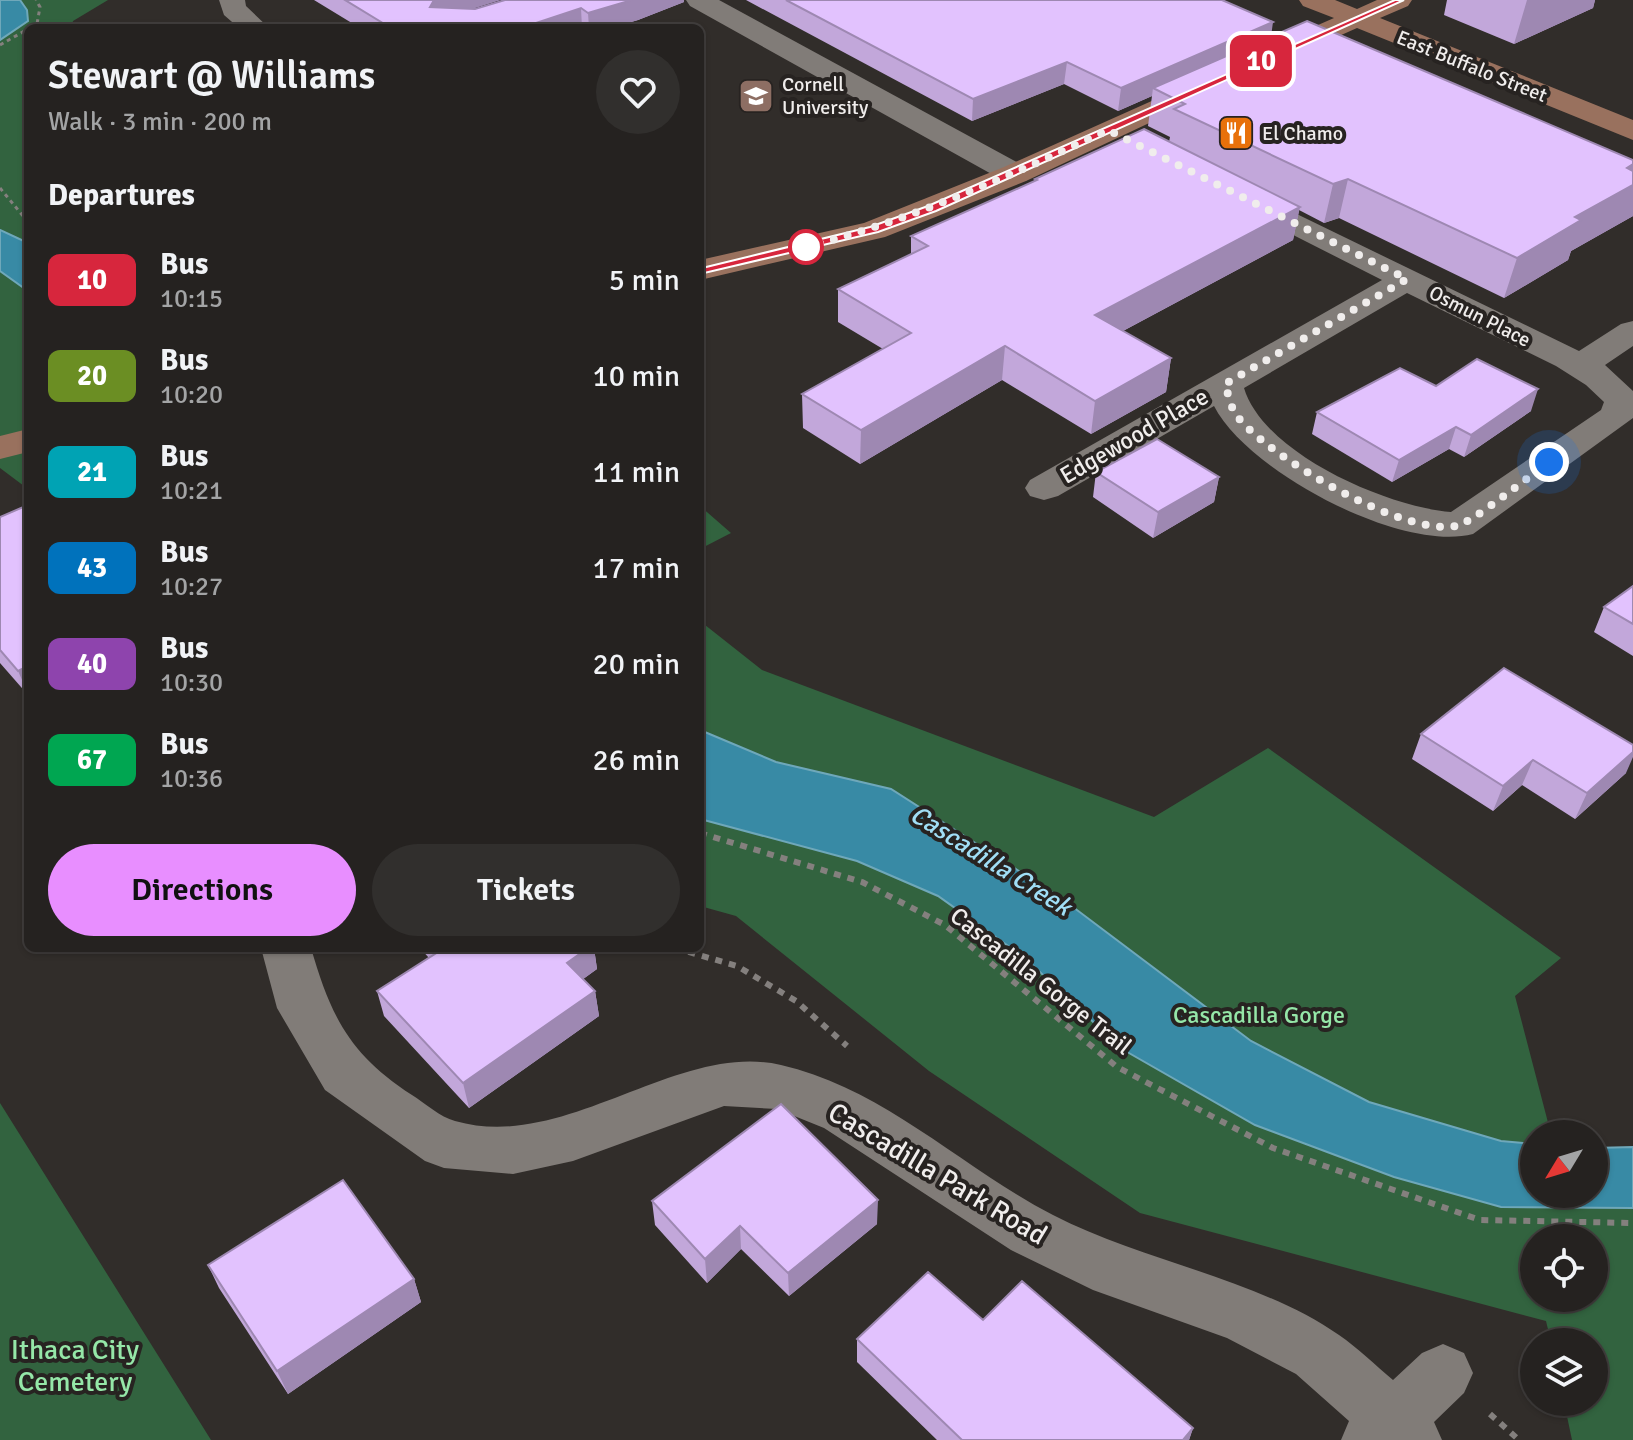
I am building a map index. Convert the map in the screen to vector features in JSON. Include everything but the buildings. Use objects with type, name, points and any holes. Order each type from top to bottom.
[{"type":"street","points":[[232,0],[233,9],[250,24]]},
{"type":"street","points":[[699,0],[1015,174]]},
{"type":"street","name":"East Buffalo Street","points":[[1312,0],[1633,131]]},
{"type":"street","points":[[704,269],[874,230],[1015,174],[1399,0]]},
{"type":"street","points":[[1108,130],[1150,151]]},
{"type":"street","name":"Osmun Place","points":[[1222,187],[1578,367]]},
{"type":"street","name":"Edgewood Place","points":[[1044,488],[1407,279]]},
{"type":"street","points":[[1578,367],[1633,331]]},
{"type":"street","name":"Edgewood Place","points":[[1225,384],[1235,413],[1271,448],[1319,480],[1382,512],[1440,526],[1459,525],[1617,415],[1622,401],[1611,385],[1578,367]]},
{"type":"street","points":[[0,448],[24,441]]},
{"type":"street","name":"Cascadilla Park Road","points":[[287,952],[303,1008],[344,1074],[384,1105],[444,1144],[513,1150],[573,1137],[724,1084],[780,1087],[843,1112],[1031,1232],[1113,1271],[1243,1316],[1317,1354],[1392,1433]]},
{"type":"street","points":[[1392,1433],[1443,1373]]},
{"type":"path","points":[[36,0],[40,7],[37,24]]},
{"type":"path","points":[[0,45],[24,32]]},
{"type":"path","points":[[0,188],[24,217]]},
{"type":"path","name":"Cascadilla Gorge Trail","points":[[704,834],[862,882],[945,925],[1117,1067],[1273,1148],[1480,1220],[1633,1223]]},
{"type":"path","points":[[689,952],[737,966],[796,1001]]},
{"type":"green space","points":[[0,0],[108,0],[72,24],[24,24],[24,486],[0,468]]},
{"type":"green space","points":[[704,509],[731,533],[704,547]]},
{"type":"green space","name":"Cascadilla Gorge","points":[[704,624],[762,670],[1154,817],[1268,748],[1561,958],[1515,996],[1547,1120],[1520,1120],[1520,1208],[1608,1208],[1608,1179],[1633,1151],[1633,1440],[1572,1440],[1567,1416],[1608,1416],[1608,1328],[1548,1328],[1546,1321],[1140,1213],[929,1071],[736,916],[704,907]]},
{"type":"green space","name":"Ithaca City Cemetery","points":[[0,1103],[211,1440],[0,1440]]},
{"type":"water","points":[[0,0],[20,0],[27,10],[28,21],[0,40]]},
{"type":"water","points":[[0,230],[24,241],[24,288],[0,271]]},
{"type":"water","name":"Cascadilla Creek","points":[[704,732],[776,762],[891,789],[1061,898],[1251,1041],[1369,1102],[1501,1141],[1520,1143],[1520,1207],[1501,1207],[1394,1177],[1255,1125],[1122,1049],[1025,958],[938,896],[857,861],[704,820]]},
{"type":"water","points":[[1633,1147],[1633,1208],[1608,1208],[1608,1148]]},
{"type":"bus line","name":"10","points":[[704,269],[874,230],[932,208],[1015,174],[1399,0]]},
{"type":"place","name":"Cornell University","points":[[756,96]]},
{"type":"place","name":"El Chamo","points":[[1236,133]]},
{"type":"route","points":[[806,247],[874,230],[932,208],[1015,174],[1108,130],[1407,279],[1225,384],[1235,413],[1271,448],[1319,480],[1382,512],[1440,526],[1459,525],[1549,462]]}]
